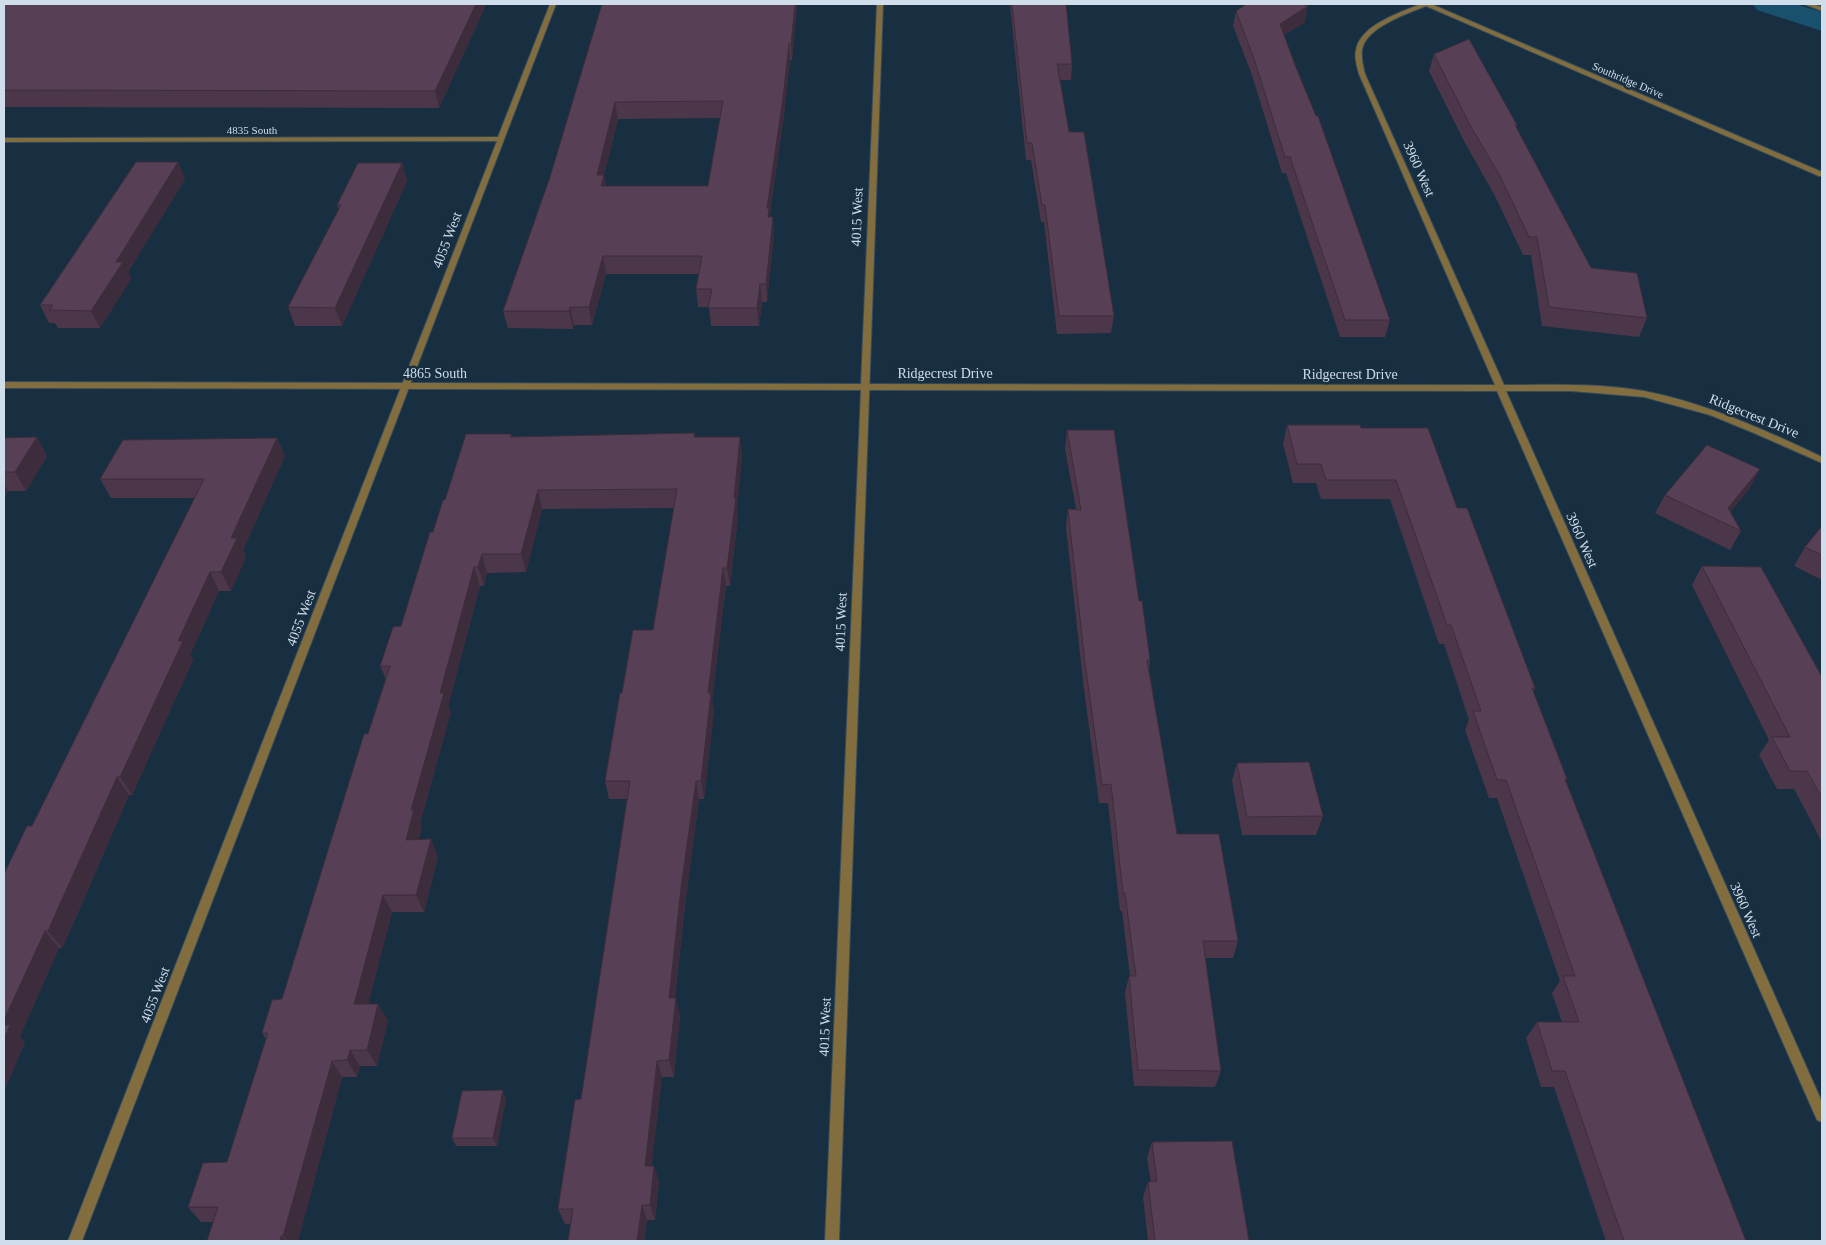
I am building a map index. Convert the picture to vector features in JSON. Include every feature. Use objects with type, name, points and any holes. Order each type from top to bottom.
[{"type":"street","name":"4055 West","points":[[75,1241],[553,4]]},
{"type":"street","name":"4015 West","points":[[832,1241],[880,4]]},
{"type":"street","name":"Southridge Drive","points":[[1426,4],[1822,174]]},
{"type":"street","name":"3960 West","points":[[1426,4],[1385,22],[1370,33],[1360,45],[1358,59],[1362,74],[1822,1116]]},
{"type":"street","points":[[1807,4],[1822,9]]},
{"type":"street","name":"4835 South","points":[[4,140],[501,139]]},
{"type":"street","name":"4865 South","points":[[4,385],[866,387]]},
{"type":"street","name":"Ridgecrest Drive","points":[[866,387],[1571,388],[1642,394],[1706,411],[1751,427],[1822,460]]},
{"type":"building","points":[[4,4],[476,4],[435,91],[4,90]]},
{"type":"building","points":[[602,4],[795,4],[767,208],[769,208],[768,217],[773,217],[766,284],[760,284],[757,308],[708,308],[712,289],[696,289],[702,256],[603,256],[589,307],[570,307],[569,311],[503,311],[550,177]],"holes":[[[723,101],[708,186],[601,186],[604,175],[597,175],[615,102]]]},
{"type":"building","points":[[1012,4],[1066,4],[1072,64],[1057,64],[1069,132],[1084,132],[1114,316],[1059,316],[1045,205],[1042,205],[1032,143],[1027,143]]},
{"type":"building","points":[[1247,4],[1301,4],[1308,6],[1280,24],[1316,116],[1318,116],[1390,320],[1345,320],[1290,157],[1285,157],[1254,59],[1236,11]]},
{"type":"building","points":[[1469,39],[1517,125],[1515,125],[1591,268],[1637,273],[1647,318],[1549,307],[1537,237],[1529,237],[1501,178],[1470,125],[1434,54]]},
{"type":"building","points":[[136,162],[178,162],[116,262],[123,262],[91,311],[49,310],[53,305],[40,305]]},
{"type":"building","points":[[358,163],[402,163],[335,308],[288,307],[341,205],[337,205]]},
{"type":"building","points":[[1287,425],[1360,425],[1361,428],[1428,428],[1457,508],[1467,508],[1535,688],[1532,688],[1567,779],[1565,779],[1746,1241],[1624,1241],[1565,1071],[1552,1071],[1537,1022],[1579,1022],[1563,976],[1575,976],[1506,780],[1497,780],[1473,711],[1481,711],[1451,625],[1447,625],[1396,480],[1326,480],[1321,464],[1297,464]]},
{"type":"building","points":[[1067,430],[1114,430],[1139,601],[1142,601],[1150,660],[1147,660],[1177,834],[1219,834],[1238,941],[1203,941],[1221,1071],[1138,1070],[1129,976],[1136,976],[1125,893],[1123,893],[1111,784],[1102,785],[1085,663],[1068,509],[1081,510]]},
{"type":"building","points":[[695,433],[694,437],[740,437],[734,498],[736,498],[727,568],[723,568],[708,693],[711,693],[701,781],[696,781],[681,888],[669,998],[676,998],[669,1060],[657,1061],[645,1166],[654,1166],[650,1205],[642,1205],[637,1241],[568,1241],[573,1209],[558,1209],[575,1100],[581,1099],[630,781],[605,781],[633,630],[653,630],[677,489],[538,490],[521,554],[482,554],[478,567],[474,567],[440,693],[444,693],[411,810],[414,809],[406,840],[431,839],[416,895],[383,895],[354,1004],[378,1004],[367,1050],[350,1050],[347,1060],[332,1061],[280,1241],[207,1241],[218,1207],[188,1207],[203,1163],[227,1162],[268,1033],[262,1033],[272,1000],[282,999],[364,734],[368,734],[390,666],[380,666],[393,627],[401,626],[430,532],[433,532],[443,500],[445,500],[466,434],[511,434],[510,437]]},
{"type":"building","points":[[37,437],[15,472],[4,472],[4,438]]},
{"type":"building","points":[[277,438],[231,538],[237,538],[221,572],[210,572],[178,641],[183,641],[120,777],[117,777],[48,931],[45,931],[4,1020],[4,874],[27,826],[32,826],[204,479],[100,479],[123,440]]},
{"type":"building","points":[[1707,445],[1760,469],[1728,508],[1741,531],[1665,495]]},
{"type":"building","points":[[1822,526],[1822,555],[1805,547]]},
{"type":"building","points":[[1702,566],[1761,567],[1822,677],[1822,798],[1807,771],[1790,771],[1772,737],[1790,737]]},
{"type":"building","points":[[1309,762],[1323,816],[1247,817],[1237,763]]},
{"type":"building","points":[[4,1025],[10,1025],[4,1039]]},
{"type":"building","points":[[503,1090],[493,1138],[452,1138],[462,1091]]},
{"type":"building","points":[[1232,1141],[1249,1241],[1155,1241],[1148,1182],[1157,1181],[1152,1142]]},
{"type":"waterway","points":[[1767,4],[1822,22]]}]
